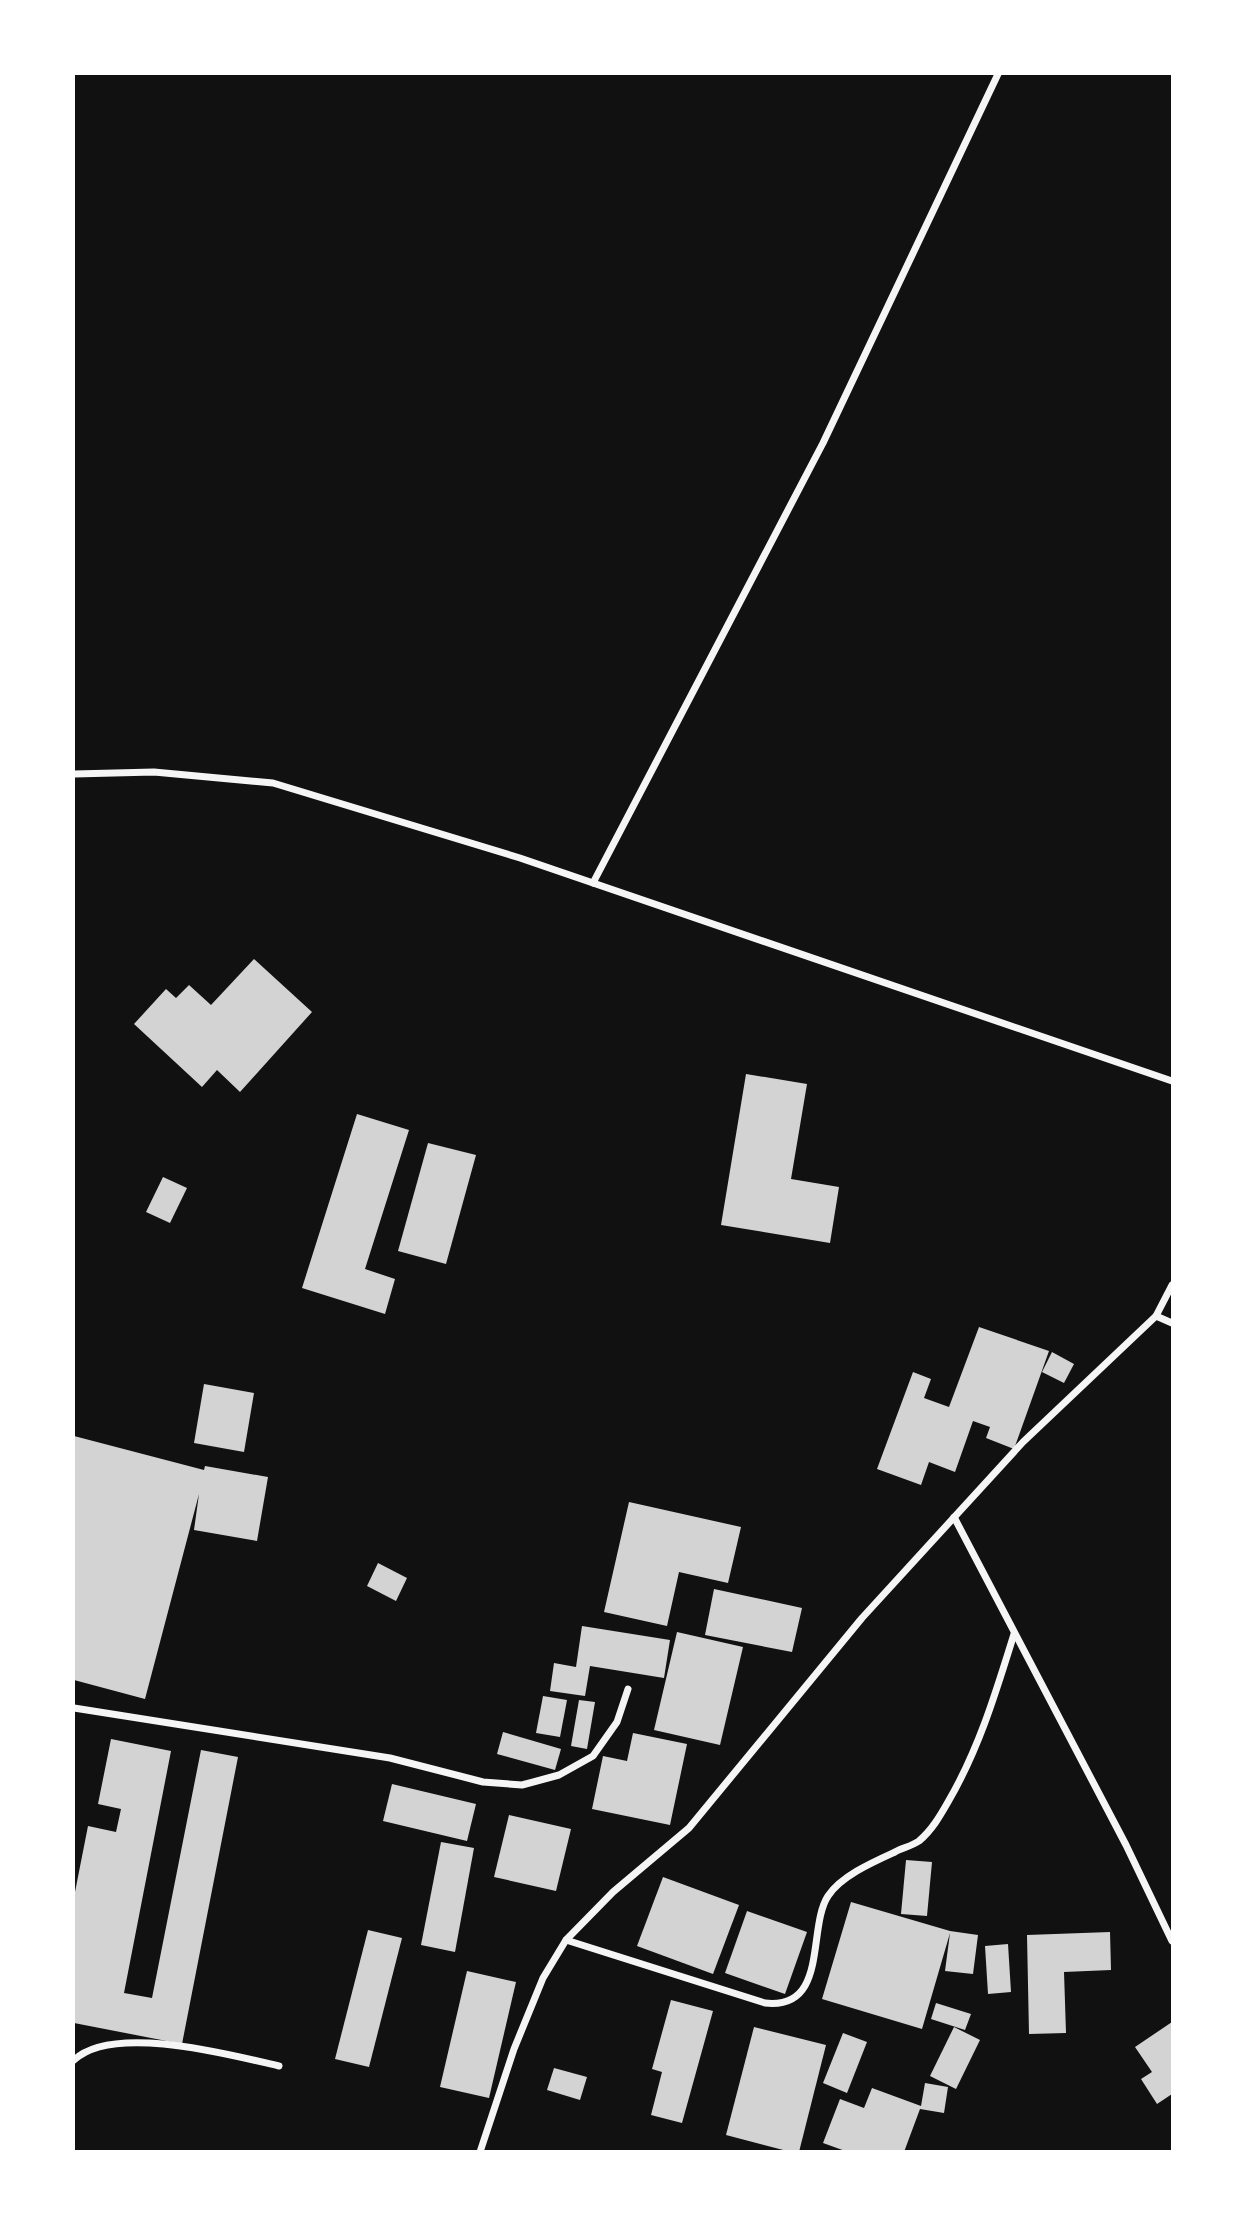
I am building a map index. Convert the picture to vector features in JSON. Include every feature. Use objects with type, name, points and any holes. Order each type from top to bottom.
[{"type":"street","points":[[593,883],[823,443],[998,74]]},
{"type":"street","points":[[74,775],[155,772],[273,783],[520,858],[1172,1081]]},
{"type":"street","points":[[480,2151],[514,2049],[543,1978],[566,1940],[613,1892],[689,1828],[862,1618],[1023,1442],[1156,1316],[1172,1284]]},
{"type":"street","points":[[1156,1316],[1172,1322]]},
{"type":"street","points":[[954,1517],[1126,1845],[1172,1941]]},
{"type":"street","points":[[566,1940],[765,2003],[777,2004],[794,1997],[805,1985],[814,1965],[826,1899],[834,1889],[873,1864],[917,1842],[935,1825],[986,1726],[1014,1634]]},
{"type":"street","points":[[74,1708],[390,1758],[483,1782],[522,1785],[559,1775],[593,1755],[617,1722],[628,1689]]},
{"type":"street","points":[[74,2060],[81,2052],[114,2044],[183,2045],[279,2066]]},
{"type":"building","points":[[254,959],[312,1012],[240,1092],[217,1070],[202,1087],[134,1024],[166,989],[176,998],[189,985],[211,1005]]},
{"type":"building","points":[[746,1074],[807,1084],[791,1179],[839,1187],[830,1243],[721,1225]]},
{"type":"building","points":[[357,1114],[409,1130],[365,1269],[395,1279],[385,1314],[302,1288]]},
{"type":"building","points":[[428,1143],[476,1155],[446,1264],[398,1251]]},
{"type":"building","points":[[163,1177],[187,1188],[170,1223],[146,1212]]},
{"type":"building","points":[[979,1327],[1049,1351],[1014,1449],[986,1438],[990,1427],[973,1421],[955,1472],[929,1462],[921,1485],[877,1469],[913,1372],[931,1379],[924,1398],[949,1407]]},
{"type":"building","points":[[1052,1352],[1074,1364],[1064,1383],[1042,1372]]},
{"type":"building","points":[[204,1384],[254,1393],[244,1452],[194,1443]]},
{"type":"building","points":[[74,1436],[204,1470],[205,1466],[268,1477],[257,1541],[194,1530],[199,1494],[145,1699],[74,1680]]},
{"type":"building","points":[[629,1502],[741,1527],[728,1583],[679,1572],[667,1626],[604,1612]]},
{"type":"building","points":[[378,1563],[407,1578],[396,1601],[367,1586]]},
{"type":"building","points":[[714,1589],[802,1608],[792,1652],[705,1635]]},
{"type":"building","points":[[582,1626],[670,1640],[664,1678],[590,1666],[585,1696],[550,1691],[554,1663],[576,1667]]},
{"type":"building","points":[[677,1632],[743,1647],[720,1745],[654,1730]]},
{"type":"building","points":[[543,1696],[567,1700],[560,1737],[536,1733]]},
{"type":"building","points":[[579,1700],[595,1702],[587,1749],[571,1746]]},
{"type":"building","points":[[503,1732],[561,1749],[555,1770],[497,1754]]},
{"type":"building","points":[[633,1733],[687,1744],[670,1825],[592,1809],[603,1756],[627,1761]]},
{"type":"building","points":[[111,1739],[171,1751],[124,1993],[152,1998],[201,1750],[238,1757],[182,2044],[74,2023],[74,1897],[88,1826],[116,1832],[121,1809],[98,1804]]},
{"type":"building","points":[[392,1784],[476,1804],[467,1841],[383,1821]]},
{"type":"building","points":[[509,1815],[571,1829],[556,1891],[494,1877]]},
{"type":"building","points":[[441,1842],[474,1848],[455,1952],[421,1945]]},
{"type":"building","points":[[906,1860],[932,1862],[927,1916],[901,1914]]},
{"type":"building","points":[[663,1877],[739,1905],[713,1974],[637,1946]]},
{"type":"building","points":[[851,1902],[950,1931],[978,1935],[973,1974],[945,1971],[950,1933],[922,2029],[822,1999]]},
{"type":"building","points":[[747,1911],[807,1932],[785,1994],[725,1973]]},
{"type":"building","points":[[368,1930],[402,1938],[369,2067],[335,2059]]},
{"type":"building","points":[[1110,1932],[1111,1970],[1064,1972],[1066,2033],[1029,2034],[1027,1935]]},
{"type":"building","points":[[1008,1944],[1011,1992],[988,1994],[985,1946]]},
{"type":"building","points":[[467,1971],[516,1982],[489,2098],[440,2087]]},
{"type":"building","points":[[671,2000],[713,2011],[682,2123],[651,2115],[662,2072],[652,2069]]},
{"type":"building","points":[[936,2003],[971,2014],[965,2030],[931,2019]]},
{"type":"building","points":[[1172,2022],[1172,2094],[1157,2104],[1141,2079],[1152,2072],[1135,2047]]},
{"type":"building","points":[[754,2027],[826,2045],[799,2152],[726,2135]]},
{"type":"building","points":[[954,2027],[980,2040],[956,2089],[930,2076]]},
{"type":"building","points":[[843,2033],[867,2042],[847,2093],[823,2083]]},
{"type":"building","points":[[554,2068],[587,2077],[580,2100],[547,2090]]},
{"type":"building","points":[[925,2083],[948,2087],[944,2113],[920,2109],[904,2152],[848,2152],[823,2143],[840,2099],[864,2108],[872,2088],[921,2106]]}]
